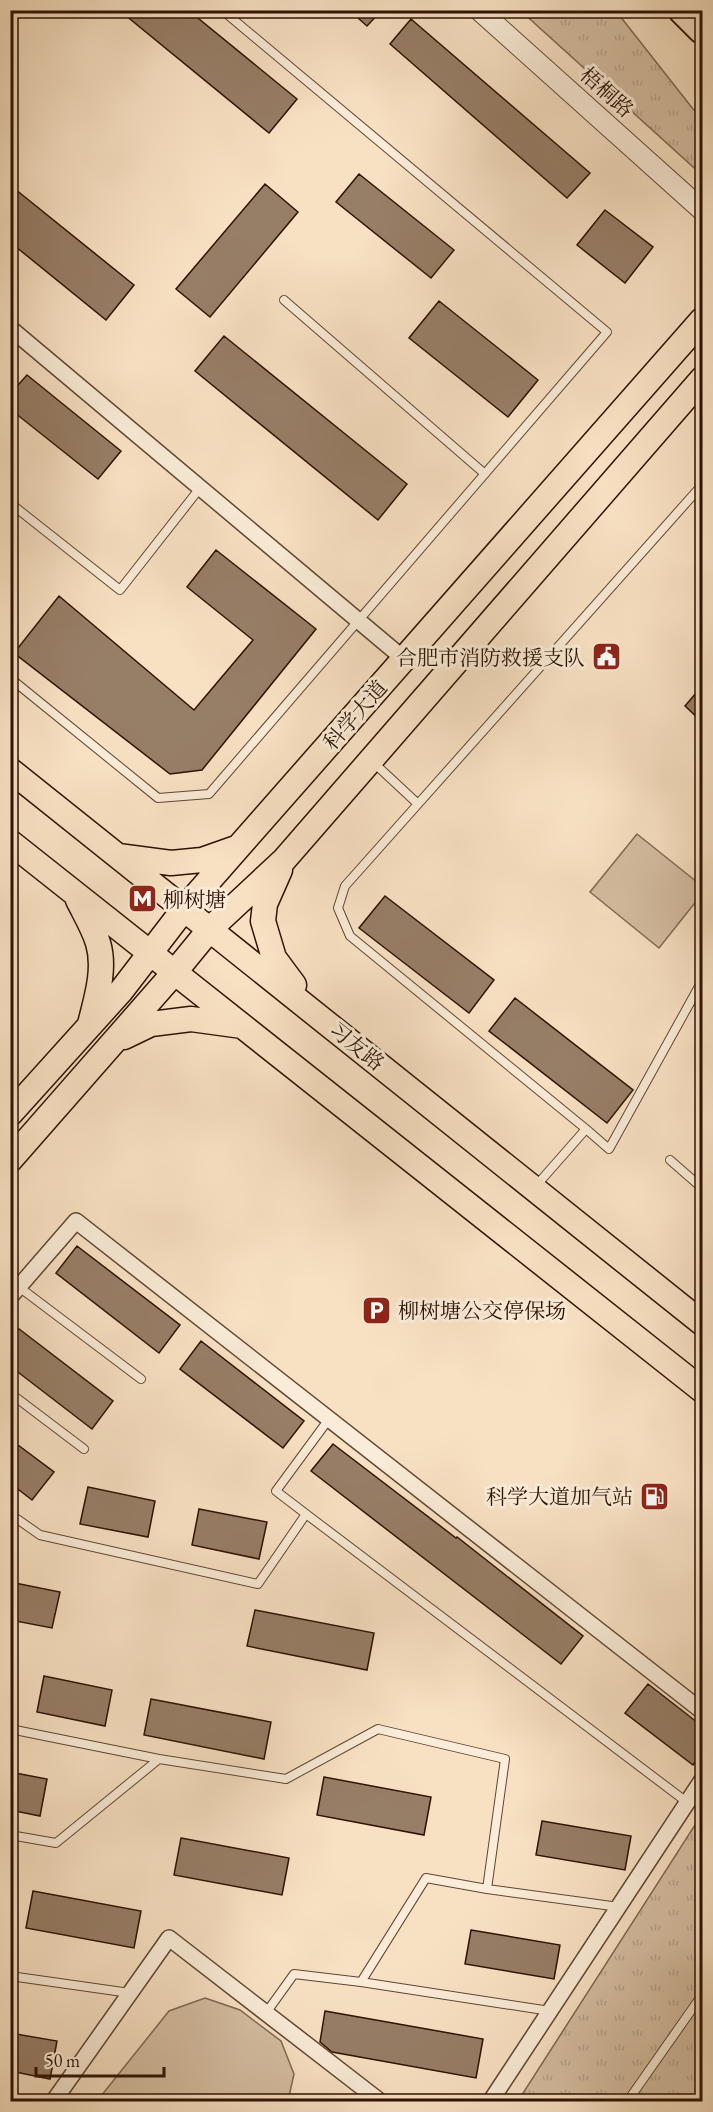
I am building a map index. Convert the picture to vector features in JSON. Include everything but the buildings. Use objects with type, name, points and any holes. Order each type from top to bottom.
[{"type":"highway","points":[[683,10],[702,29]]},
{"type":"highway","points":[[689,10],[702,29]]},
{"type":"main road","name":"科学大道","points":[[10,1114],[121,991],[184,909],[702,320]]},
{"type":"main road","name":"科学大道","points":[[10,1160],[210,929],[284,860],[702,379]]},
{"type":"main road","name":"习友路","points":[[10,770],[702,1323]]},
{"type":"main road","points":[[10,842],[702,1390]]},
{"type":"main road","points":[[118,856],[171,863],[201,860],[238,848]]},
{"type":"main road","points":[[284,860],[265,904],[263,921],[274,958],[316,1014]]},
{"type":"main road","points":[[76,895],[99,944],[98,988],[89,1027]]},
{"type":"main road","points":[[114,1042],[151,1024],[191,1019],[242,1027]]},
{"type":"street","name":"梧桐路","points":[[479,10],[702,210]]},
{"type":"street","points":[[10,328],[404,659]]},
{"type":"street","points":[[15,1292],[76,1221],[702,1711]]},
{"type":"street","points":[[490,2102],[702,1780]]},
{"type":"street","points":[[53,2102],[170,1938],[381,2102]]},
{"type":"lane","points":[[10,678],[158,798],[209,794],[607,332],[222,10]]},
{"type":"lane","points":[[284,300],[485,474]]},
{"type":"lane","points":[[702,485],[345,886],[338,908],[350,936],[609,1149],[702,981]]},
{"type":"lane","points":[[10,503],[120,590],[200,488]]},
{"type":"lane","points":[[371,760],[418,804]]},
{"type":"lane","points":[[534,1188],[586,1129]]},
{"type":"lane","points":[[670,1160],[702,1188]]},
{"type":"lane","points":[[15,1292],[141,1379]]},
{"type":"lane","points":[[10,1393],[84,1449]]},
{"type":"lane","points":[[329,1419],[276,1491],[688,1803]]},
{"type":"lane","points":[[10,1514],[40,1535],[258,1584],[306,1515]]},
{"type":"lane","points":[[10,1729],[159,1760],[285,1779],[378,1728],[505,1759],[487,1889]]},
{"type":"lane","points":[[10,1835],[56,1843],[159,1760]]},
{"type":"lane","points":[[361,1982],[426,1878],[487,1889],[619,1907]]},
{"type":"lane","points":[[266,2013],[294,1974],[550,2011]]},
{"type":"lane","points":[[10,1976],[130,1993]]},
{"type":"lane","points":[[627,2102],[702,1995]]},
{"type":"green space","points":[[521,11],[616,11],[702,118],[702,175]]},
{"type":"green space","points":[[637,834],[702,886],[702,894],[659,948],[590,892]]},
{"type":"green space","points":[[702,1814],[702,2101],[518,2101]]},
{"type":"green space","points":[[205,1998],[240,2010],[281,2041],[294,2074],[288,2101],[97,2101],[169,2011]]},
{"type":"place","name":"合肥市消防救援支队","points":[[606,657]]},
{"type":"place","name":"柳树塘","points":[[142,899]]},
{"type":"place","name":"柳树塘公交停保场","points":[[377,1310]]},
{"type":"place","name":"科学大道加气站","points":[[654,1496]]}]
